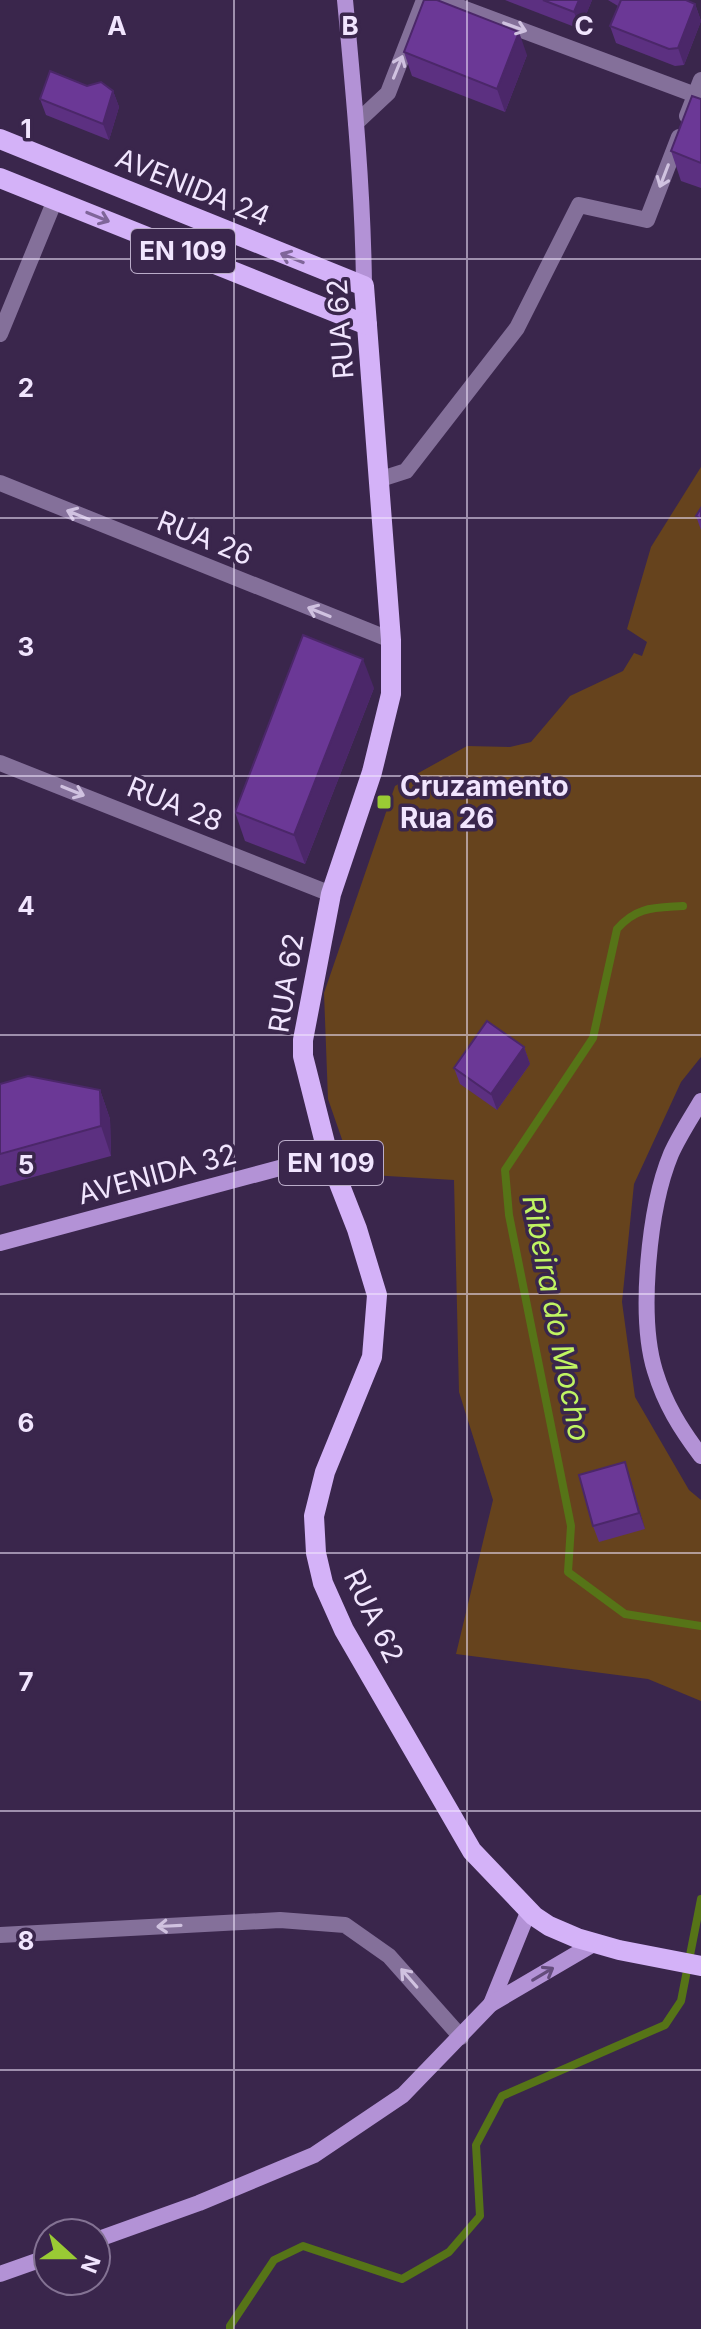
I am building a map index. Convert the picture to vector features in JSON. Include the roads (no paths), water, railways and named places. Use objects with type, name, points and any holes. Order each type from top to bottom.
[{"type":"main road","name":"AVENIDA 24","points":[[0,139],[364,286]]},
{"type":"main road","name":"EN 109","points":[[0,178],[367,325]]},
{"type":"main road","name":"RUA 62","points":[[364,286],[391,640],[391,694],[372,772],[331,894],[303,1040],[303,1056],[328,1155],[357,1229],[377,1295],[372,1357],[325,1472],[314,1516],[316,1553],[323,1583],[344,1630],[472,1851],[529,1910],[549,1926],[595,1943],[701,1966]]},
{"type":"street","name":"RUA 62","points":[[345,0],[356,123],[364,286]]},
{"type":"street","points":[[356,123],[388,93],[424,0]]},
{"type":"street","points":[[378,480],[406,471],[517,328],[579,205],[647,220],[699,90],[441,0]]},
{"type":"street","points":[[0,334],[55,200]]},
{"type":"street","name":"RUA 26","points":[[0,483],[391,640]]},
{"type":"street","name":"RUA 28","points":[[0,763],[331,894]]},
{"type":"street","points":[[701,1101],[671,1154],[656,1209],[648,1264],[647,1320],[654,1369],[677,1424],[701,1456]]},
{"type":"street","name":"AVENIDA 32","points":[[0,1243],[328,1155]]},
{"type":"street","points":[[491,2004],[529,1910]]},
{"type":"street","points":[[0,1935],[280,1920],[345,1925],[389,1956],[461,2037]]},
{"type":"street","points":[[112,2234],[199,2203],[314,2155],[403,2095],[491,2004],[595,1943]]},
{"type":"street","points":[[0,2274],[32,2263]]},
{"type":"waterway","name":"Ribeira do Mocho","points":[[683,906],[639,912],[617,929],[593,1038],[505,1170],[509,1215],[571,1526],[568,1572],[625,1614],[701,1626]]},
{"type":"waterway","name":"Ribeira do Mocho","points":[[230,2329],[274,2260],[303,2246],[402,2279],[449,2252],[480,2216],[476,2145],[502,2096],[665,2025],[681,2001],[701,1899]]},
{"type":"place","name":"Cruzamento Rua 26","points":[[384,802]]}]
